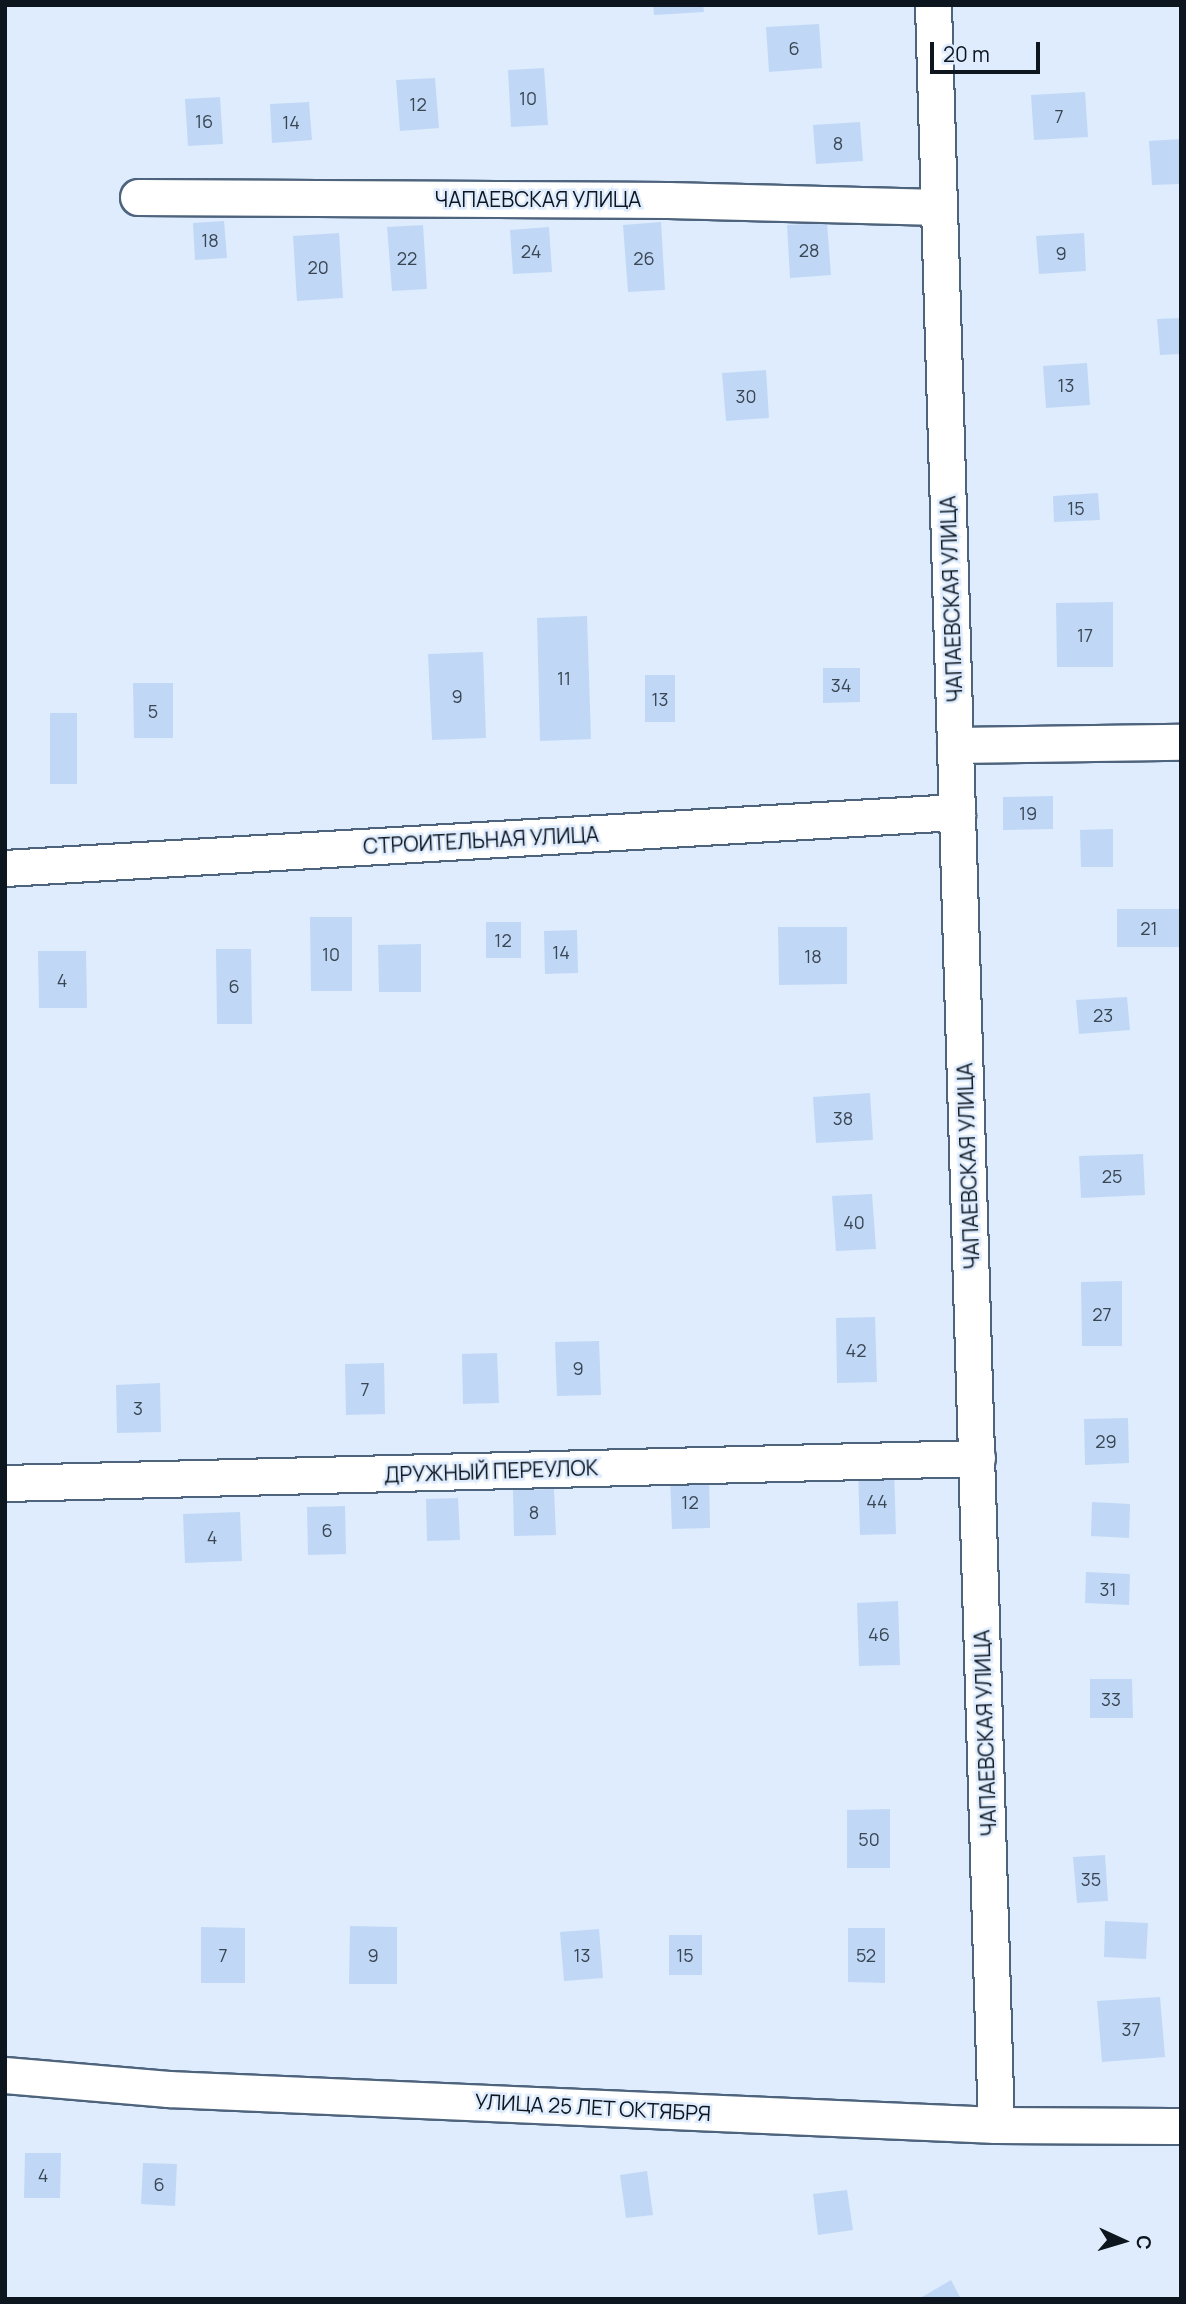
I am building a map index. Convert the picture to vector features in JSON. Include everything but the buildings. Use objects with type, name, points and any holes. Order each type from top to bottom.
[{"type":"street","name":"ЧАПАЕВСКАЯ УЛИЦА","points":[[933,5],[996,2125]]},
{"type":"street","name":"ЧАПАЕВСКАЯ УЛИЦА","points":[[138,197],[668,200],[939,207]]},
{"type":"street","points":[[955,745],[1181,742]]},
{"type":"street","name":"СТРОИТЕЛЬНАЯ УЛИЦА","points":[[5,867],[957,812]]},
{"type":"street","name":"ДРУЖНЫЙ ПЕРЕУЛОК","points":[[5,1483],[977,1458]]},
{"type":"street","name":"УЛИЦА 25 ЛЕТ ОКТЯБРЯ","points":[[5,2075],[168,2089],[996,2125],[1181,2126]]}]
